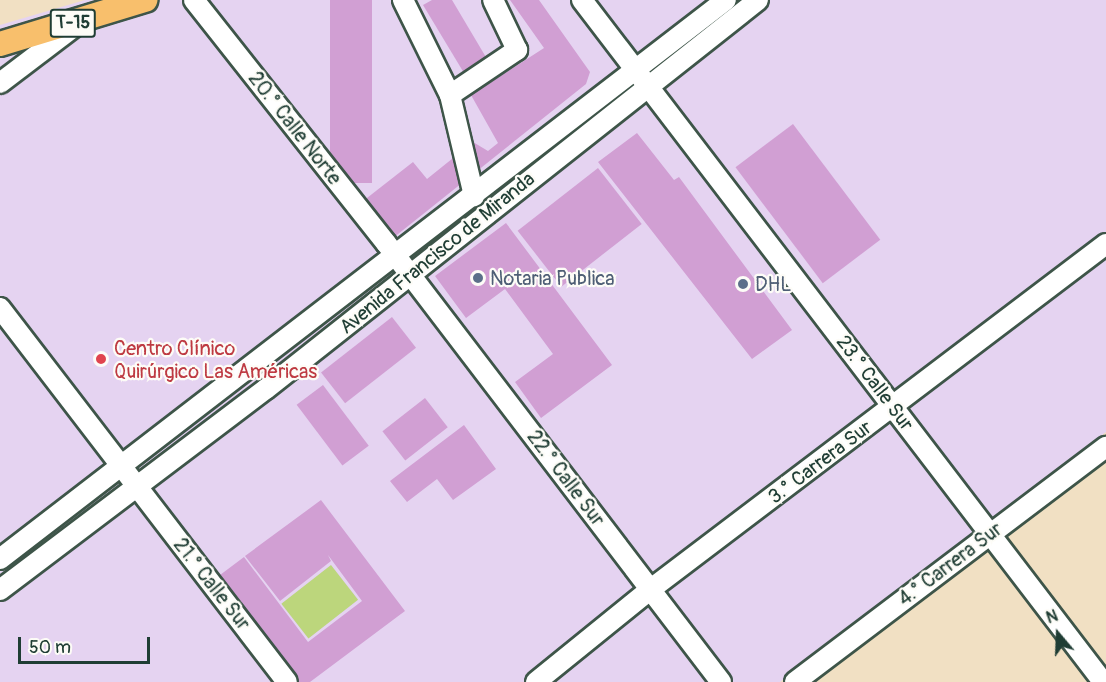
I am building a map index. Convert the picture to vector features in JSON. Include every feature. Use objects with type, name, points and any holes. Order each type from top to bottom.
[{"type":"main road","name":"T-15","points":[[0,44],[145,0]]},
{"type":"street","name":"20.° Calle Norte","points":[[195,0],[410,275]]},
{"type":"street","points":[[403,0],[450,95],[474,196]]},
{"type":"street","points":[[450,95],[517,50],[493,0]]},
{"type":"street","name":"23.° Calle Sur","points":[[582,0],[1103,682]]},
{"type":"street","name":"Avenida Francisco de Miranda","points":[[0,590],[410,275],[641,77],[726,0]]},
{"type":"street","name":"Avenida Francisco de Miranda","points":[[0,559],[474,196],[641,77],[758,0]]},
{"type":"street","points":[[0,83],[85,19]]},
{"type":"street","name":"3.° Carrera Sur","points":[[536,682],[651,590],[1106,244]]},
{"type":"street","name":"22.° Calle Sur","points":[[410,275],[722,682]]},
{"type":"street","name":"21.° Calle Sur","points":[[0,308],[287,682]]},
{"type":"street","name":"4.° Carrera Sur","points":[[795,682],[1106,447]]},
{"type":"shaded area","points":[[85,0],[1106,0],[1106,432],[780,682],[0,682],[0,25]]},
{"type":"green space","points":[[331,565],[358,600],[308,638],[281,604]]},
{"type":"building","points":[[330,0],[372,0],[372,183],[330,183]]},
{"type":"building","points":[[432,0],[452,0],[490,64],[467,78],[423,5]]},
{"type":"building","points":[[510,0],[539,0],[590,72],[586,84],[388,242],[358,205],[413,162],[427,179],[473,142],[488,151],[498,143],[471,95],[544,48]]},
{"type":"building","points":[[793,124],[880,240],[823,283],[735,167]]},
{"type":"building","points":[[637,133],[674,180],[679,177],[792,330],[752,359],[598,162]]},
{"type":"building","points":[[598,168],[642,224],[561,287],[518,231]]},
{"type":"building","points":[[506,223],[612,365],[541,418],[515,382],[553,354],[505,289],[466,318],[435,276]]},
{"type":"building","points":[[392,317],[416,348],[345,403],[321,372]]},
{"type":"building","points":[[323,385],[369,446],[342,466],[297,405]]},
{"type":"building","points":[[425,398],[448,427],[405,460],[382,431]]},
{"type":"building","points":[[464,425],[496,469],[453,500],[437,479],[407,502],[390,481]]},
{"type":"building","points":[[321,500],[405,611],[310,682],[294,682],[216,578],[244,557],[308,642],[362,601],[328,555],[331,561],[280,601],[245,556]]},
{"type":"place","name":"Notaria Publica","points":[[478,278]]},
{"type":"place","name":"DHL","points":[[743,284]]},
{"type":"place","name":"Centro Clínico Quirúrgico Las Américas","points":[[101,359]]}]
